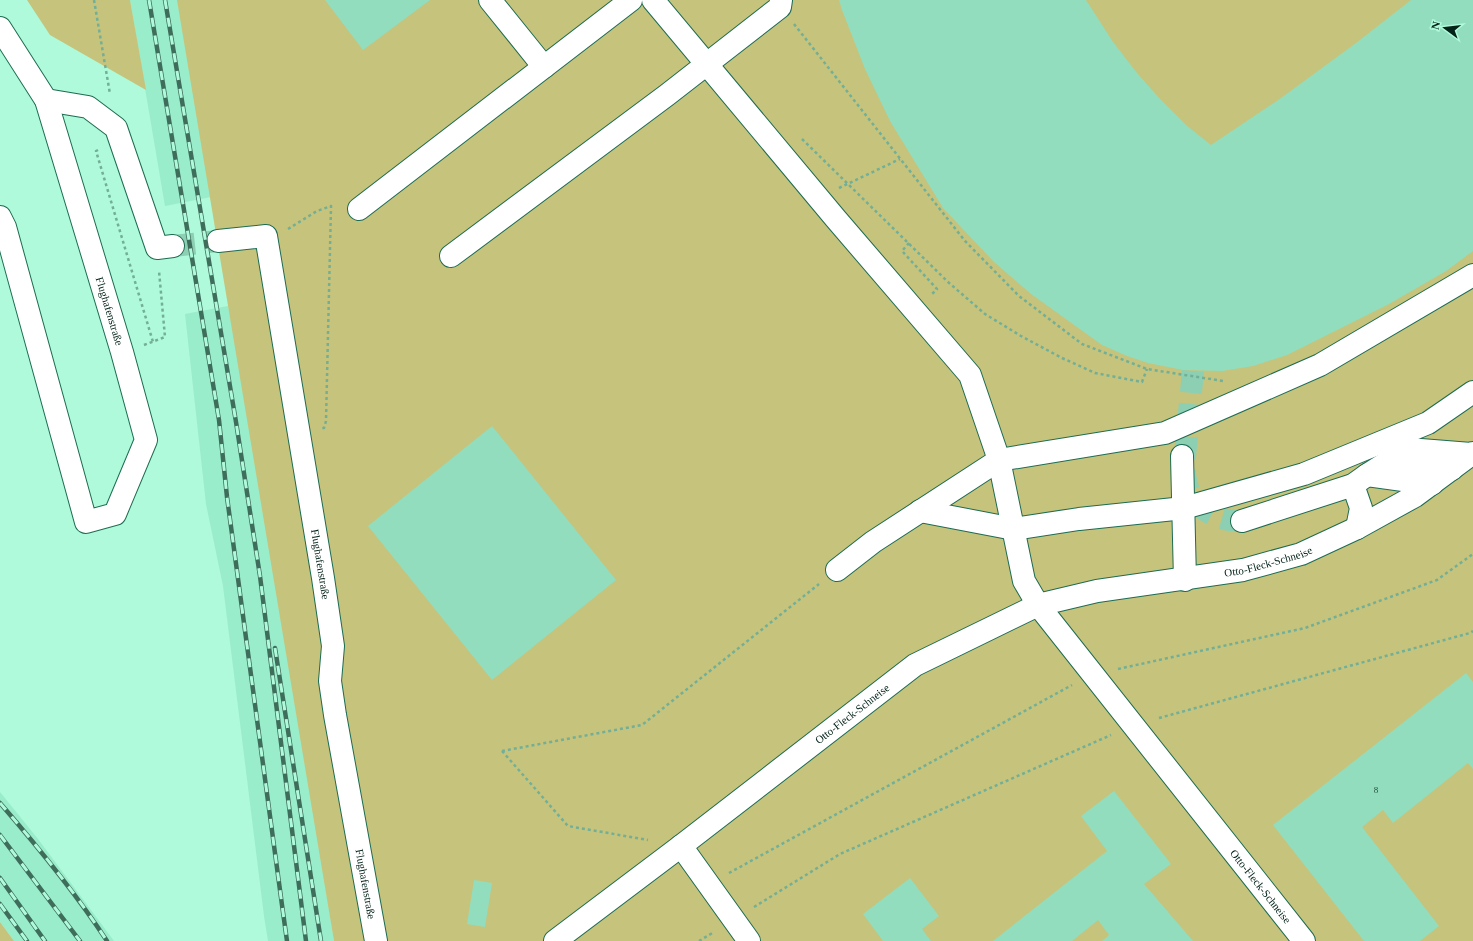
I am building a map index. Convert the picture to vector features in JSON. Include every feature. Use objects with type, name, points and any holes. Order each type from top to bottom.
[{"type":"street","points":[[490,0],[544,67]]},
{"type":"street","points":[[359,209],[631,0]]},
{"type":"street","points":[[653,0],[836,219],[970,375],[998,460],[1024,581],[1038,605]]},
{"type":"street","points":[[451,256],[667,95],[781,4]]},
{"type":"street","name":"Flughafenstraße","points":[[0,28],[46,100],[122,352],[146,440],[115,514],[86,522],[5,227],[0,218]]},
{"type":"street","points":[[46,100],[88,107],[116,128],[165,247]]},
{"type":"street","name":"Flughafenstraße","points":[[218,241],[266,236],[333,646],[330,681],[334,708],[376,941]]},
{"type":"street","points":[[837,570],[873,542],[998,460],[1165,433],[1320,365],[1473,275]]},
{"type":"street","points":[[920,511],[1014,529],[1079,519],[1184,508],[1311,471],[1428,423],[1473,392]]},
{"type":"street","points":[[1242,521],[1360,480],[1408,449],[1472,454]]},
{"type":"street","name":"Otto-Fleck-Schneise","points":[[555,941],[681,846],[915,665],[1038,605],[1097,591],[1185,580],[1242,570],[1301,554],[1357,528],[1424,490],[1472,454]]},
{"type":"street","points":[[1182,456],[1185,580]]},
{"type":"street","points":[[1388,461],[1452,469]]},
{"type":"street","points":[[1360,480],[1424,490]]},
{"type":"street","points":[[1357,528],[1361,508],[1360,480]]},
{"type":"street","name":"Otto-Fleck-Schneise","points":[[1038,605],[1132,726],[1304,941]]},
{"type":"street","points":[[681,846],[749,941]]},
{"type":"path","points":[[94,0],[116,128]]},
{"type":"path","points":[[781,4],[964,241],[1019,296],[1082,344],[1147,369],[1229,382]]},
{"type":"path","points":[[797,134],[954,286],[985,314],[1021,336],[1062,358],[1095,373],[1142,382],[1147,369]]},
{"type":"path","points":[[835,191],[848,183],[900,159]]},
{"type":"path","points":[[283,232],[316,210],[331,206],[326,421],[324,428],[317,428]]},
{"type":"path","points":[[153,342],[165,337],[165,247]]},
{"type":"path","points":[[681,846],[568,826],[502,751],[642,725],[837,570]]},
{"type":"path","points":[[699,941],[840,854],[1132,726],[1473,631]]},
{"type":"shaded area","points":[[27,0],[130,0],[146,90],[50,35]]},
{"type":"shaded area","points":[[130,0],[178,0],[211,197],[165,206]]},
{"type":"shaded area","points":[[177,0],[1473,0],[1473,941],[334,941]]},
{"type":"shaded area","points":[[228,306],[250,408],[334,941],[268,941],[223,586],[206,504],[185,314]]},
{"type":"shaded area","points":[[0,792],[38,839],[114,941],[14,941],[0,922]]},
{"type":"shaded area","points":[[0,922],[14,941],[0,941]]},
{"type":"building","points":[[325,0],[430,0],[363,50]]},
{"type":"building","points":[[839,0],[1086,0],[1113,42],[1137,73],[1186,125],[1211,145],[1281,98],[1356,43],[1411,0],[1473,0],[1473,251],[1446,271],[1389,304],[1287,355],[1253,366],[1222,371],[1183,370],[1148,363],[1127,356],[1102,345],[1031,294],[994,262],[943,208],[890,121],[865,69]]},
{"type":"building","points":[[492,426],[616,580],[492,680],[368,526]]},
{"type":"building","points":[[1466,673],[1473,682],[1473,769],[1468,763],[1393,823],[1383,810],[1362,827],[1439,926],[1420,941],[1364,941],[1273,825]]},
{"type":"building","points":[[1114,791],[1171,864],[1144,884],[1193,941],[1102,941],[1109,935],[1098,920],[1072,941],[993,941],[1107,851],[1081,816]]},
{"type":"building","points":[[910,878],[939,916],[922,929],[931,941],[883,941],[863,914]]},
{"type":"building","points":[[474,880],[492,883],[485,927],[467,924]]},
{"type":"tunnel","points":[[173,246],[218,241]]},
{"type":"tunnel","points":[[1193,371],[1185,463],[1185,474],[1189,490],[1199,505],[1214,516],[1233,521],[1242,521]]},
{"type":"railway","points":[[149,0],[219,420],[227,497],[287,941]]},
{"type":"railway","points":[[165,0],[236,422],[260,576],[306,941]]},
{"type":"railway","points":[[275,648],[321,941]]},
{"type":"railway","points":[[0,803],[56,870],[107,941]]},
{"type":"railway","points":[[0,835],[80,941]]},
{"type":"railway","points":[[0,878],[45,941]]},
{"type":"railway","points":[[0,904],[27,941]]}]
